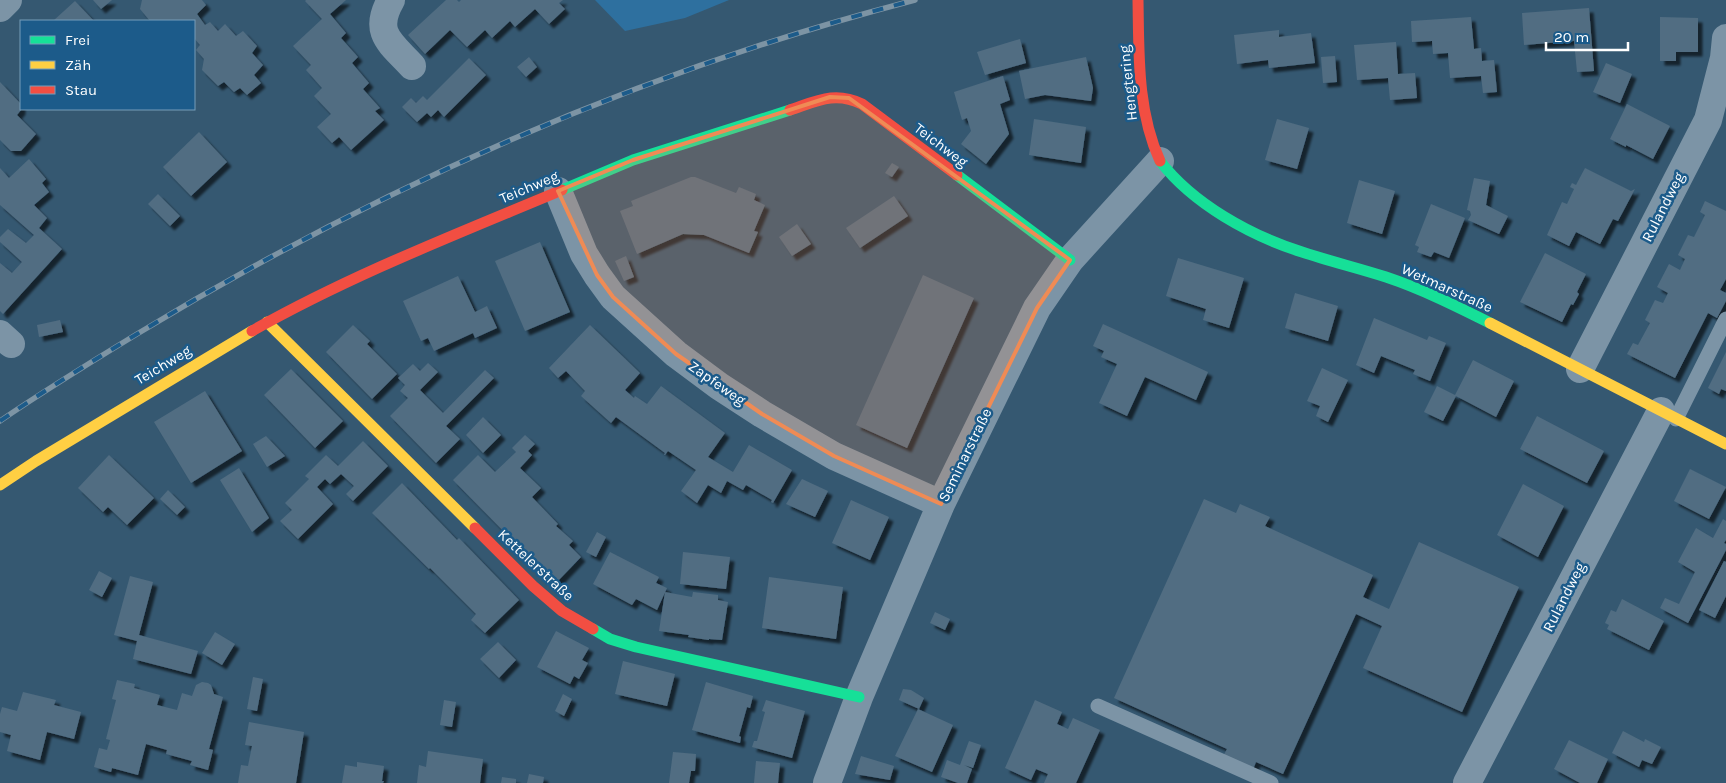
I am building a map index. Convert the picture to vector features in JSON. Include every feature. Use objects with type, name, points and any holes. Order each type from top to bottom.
[{"type":"street","points":[[0,8],[8,0]]},
{"type":"street","points":[[391,0],[385,9],[382,24],[387,39],[412,66]]},
{"type":"street","name":"Hengtering","points":[[1138,0],[1139,70],[1151,141],[1160,161]]},
{"type":"street","name":"Rulandweg","points":[[1580,369],[1708,120],[1724,58],[1726,38]]},
{"type":"street","name":"Teichweg","points":[[0,485],[215,351],[296,306],[401,257],[632,160],[830,97],[849,98],[862,104],[1070,260]]},
{"type":"street","name":"Seminarstraße","points":[[827,783],[859,697],[954,474],[1037,308],[1070,260],[1160,161]]},
{"type":"street","name":"Wetmarstraße","points":[[1160,161],[1173,178],[1195,196],[1225,217],[1260,235],[1300,252],[1386,277],[1428,294],[1726,444]]},
{"type":"street","name":"Zapfeweg","points":[[558,191],[584,254],[597,275],[613,297],[676,354],[719,386],[762,414],[834,456],[941,504]]},
{"type":"street","name":"Kettelerstraße","points":[[268,322],[533,586],[562,611],[610,638],[636,648],[859,697]]},
{"type":"street","name":"Rulandweg","points":[[1467,783],[1668,415]]},
{"type":"lane","points":[[1668,415],[1726,319]]},
{"type":"lane","points":[[1098,706],[1271,783]]},
{"type":"highlighted area","points":[[830,97],[849,98],[1070,260],[1037,308],[941,504],[834,456],[762,414],[676,354],[613,297],[597,275],[558,191],[633,160]]},
{"type":"shaded area","points":[[595,0],[729,0],[685,18],[625,31]]},
{"type":"building","points":[[93,0],[112,0],[101,9]]},
{"type":"building","points":[[142,0],[202,0],[206,5],[197,14],[205,25],[210,22],[218,31],[225,24],[236,36],[243,31],[257,46],[252,53],[263,65],[254,75],[261,83],[247,95],[240,88],[234,92],[224,82],[218,86],[202,70],[204,59],[196,50],[200,45],[195,39],[195,20],[149,20],[140,9]]},
{"type":"building","points":[[306,0],[346,0],[330,14],[346,33],[341,38],[358,57],[352,63],[369,83],[363,89],[380,108],[375,111],[384,120],[351,150],[339,137],[332,143],[317,127],[331,114],[314,96],[322,88],[306,70],[311,65],[293,46],[322,19]]},
{"type":"building","points":[[446,0],[457,0],[459,2],[461,0],[563,0],[559,3],[565,9],[549,24],[535,9],[515,27],[510,21],[492,38],[485,30],[467,47],[450,30],[425,54],[408,35]]},
{"type":"building","points":[[75,1],[93,20],[54,20]]},
{"type":"building","points":[[1589,8],[1594,71],[1577,72],[1574,41],[1524,45],[1522,13]]},
{"type":"building","points":[[1471,17],[1474,49],[1481,48],[1482,61],[1494,60],[1497,92],[1483,93],[1481,76],[1450,78],[1448,53],[1433,54],[1432,41],[1412,42],[1411,21]]},
{"type":"building","points":[[1660,17],[1698,18],[1698,52],[1676,52],[1676,61],[1660,61]]},
{"type":"building","points":[[1279,30],[1279,37],[1311,33],[1315,63],[1269,68],[1268,60],[1237,64],[1234,35]]},
{"type":"building","points":[[1020,39],[1026,63],[985,75],[977,52]]},
{"type":"building","points":[[1396,42],[1398,74],[1415,73],[1417,98],[1390,100],[1388,78],[1357,80],[1354,45]]},
{"type":"building","points":[[1335,56],[1337,82],[1323,83],[1321,57]]},
{"type":"building","points":[[529,57],[537,67],[526,77],[517,67]]},
{"type":"building","points":[[1086,57],[1093,88],[1091,101],[1045,95],[1025,99],[1019,71]]},
{"type":"building","points":[[469,58],[486,75],[444,117],[438,110],[431,117],[427,113],[417,122],[402,107],[411,98],[416,103],[423,96],[427,100]]},
{"type":"building","points":[[1606,63],[1632,74],[1620,103],[1593,92]]},
{"type":"building","points":[[1003,76],[1010,100],[1000,104],[1009,134],[986,164],[961,144],[971,131],[967,118],[962,120],[954,92]]},
{"type":"building","points":[[0,82],[20,103],[21,110],[17,115],[36,134],[21,151],[11,151],[0,140]]},
{"type":"building","points":[[1627,104],[1670,126],[1653,159],[1610,139]]},
{"type":"building","points":[[1034,119],[1086,127],[1081,163],[1029,155]]},
{"type":"building","points":[[1277,119],[1309,128],[1297,169],[1265,160]]},
{"type":"building","points":[[199,132],[227,162],[191,196],[163,167]]},
{"type":"building","points":[[29,159],[46,179],[42,183],[49,192],[34,205],[47,218],[39,228],[62,249],[3,314],[0,311],[0,263],[12,273],[22,262],[0,242],[0,237],[8,229],[26,243],[34,235],[0,205],[0,168],[9,178]]},
{"type":"building","points":[[892,163],[899,167],[892,177],[885,173]]},
{"type":"building","points":[[1585,168],[1631,191],[1635,189],[1618,221],[1613,219],[1600,244],[1576,232],[1569,246],[1547,235],[1562,202],[1567,204],[1574,189],[1570,187],[1572,183],[1576,185]]},
{"type":"building","points":[[691,177],[736,193],[739,187],[756,194],[754,200],[765,205],[754,231],[758,232],[749,253],[704,235],[683,234],[637,254],[620,211],[633,206],[631,201]]},
{"type":"building","points":[[1474,178],[1490,181],[1486,205],[1508,216],[1499,234],[1468,220],[1471,215],[1470,211],[1467,210]]},
{"type":"building","points":[[1359,180],[1395,191],[1382,234],[1347,223]]},
{"type":"building","points":[[158,194],[180,216],[170,226],[148,204]]},
{"type":"building","points":[[894,196],[908,216],[860,248],[846,228]]},
{"type":"building","points":[[1705,201],[1726,211],[1726,279],[1720,290],[1726,293],[1726,301],[1717,318],[1708,313],[1675,378],[1627,354],[1633,343],[1638,345],[1650,323],[1645,320],[1655,300],[1663,303],[1668,293],[1657,287],[1669,264],[1680,270],[1685,259],[1678,255],[1688,235],[1694,237],[1705,215],[1700,212]]},
{"type":"building","points":[[1431,204],[1465,218],[1449,258],[1434,252],[1431,257],[1417,252],[1419,247],[1415,245]]},
{"type":"building","points":[[797,224],[811,244],[792,256],[779,237]]},
{"type":"building","points":[[540,242],[570,312],[525,331],[495,261]]},
{"type":"building","points":[[1545,253],[1586,274],[1577,292],[1579,294],[1573,305],[1571,304],[1562,322],[1520,302]]},
{"type":"building","points":[[626,256],[634,277],[624,281],[615,261]]},
{"type":"building","points":[[1178,258],[1244,278],[1229,328],[1203,320],[1206,309],[1166,296]]},
{"type":"building","points":[[923,275],[974,298],[907,448],[856,425]]},
{"type":"building","points":[[458,276],[475,312],[487,306],[497,328],[475,338],[473,333],[434,351],[428,338],[421,341],[403,301]]},
{"type":"building","points":[[1295,293],[1338,306],[1328,341],[1285,328]]},
{"type":"building","points":[[1374,318],[1427,340],[1429,336],[1446,343],[1430,381],[1413,374],[1415,370],[1381,356],[1374,373],[1356,365]]},
{"type":"building","points":[[60,320],[63,332],[39,337],[37,325]]},
{"type":"building","points":[[1103,324],[1208,372],[1196,400],[1145,377],[1127,416],[1099,403],[1117,364],[1101,357],[1104,351],[1093,346]]},
{"type":"building","points":[[353,325],[370,341],[367,344],[397,374],[372,399],[326,352]]},
{"type":"building","points":[[590,325],[640,373],[625,390],[634,398],[635,396],[647,404],[661,386],[725,433],[708,457],[733,472],[749,445],[792,470],[773,503],[771,502],[772,500],[746,485],[743,490],[727,481],[721,493],[708,485],[697,503],[681,491],[696,470],[668,451],[664,455],[665,453],[616,417],[611,423],[581,396],[585,391],[566,371],[558,378],[549,368]]},
{"type":"building","points":[[1726,352],[1726,391],[1721,389],[1719,394],[1708,388]]},
{"type":"building","points":[[1473,360],[1514,381],[1496,417],[1456,396],[1443,421],[1424,412],[1437,386],[1455,395]]},
{"type":"building","points":[[428,363],[438,372],[420,390],[443,413],[485,370],[494,378],[446,426],[460,439],[436,463],[390,416],[408,398],[400,391],[405,385],[398,378],[413,364],[420,371]]},
{"type":"building","points":[[1322,368],[1348,380],[1328,422],[1316,416],[1320,406],[1307,401]]},
{"type":"building","points":[[291,369],[343,421],[315,448],[264,395]]},
{"type":"building","points":[[205,391],[242,451],[191,483],[154,422]]},
{"type":"building","points":[[1537,416],[1604,451],[1587,483],[1520,449]]},
{"type":"building","points":[[483,417],[501,435],[483,453],[466,435]]},
{"type":"building","points":[[525,435],[535,444],[528,451],[532,455],[520,468],[541,488],[532,497],[558,524],[556,526],[573,541],[569,545],[581,557],[557,582],[527,555],[453,480],[478,455],[495,472],[516,452],[512,448]]},
{"type":"building","points":[[266,436],[285,456],[267,467],[253,444]]},
{"type":"building","points":[[363,441],[388,466],[353,501],[346,494],[354,486],[341,474],[330,484],[325,479],[317,487],[333,504],[298,539],[280,521],[292,510],[285,503],[309,479],[305,476],[326,455],[338,466]]},
{"type":"building","points":[[109,455],[154,498],[127,525],[108,507],[103,512],[78,488]]},
{"type":"building","points":[[239,468],[269,518],[252,532],[220,480]]},
{"type":"building","points":[[1690,469],[1726,487],[1709,519],[1674,501]]},
{"type":"building","points":[[802,479],[828,491],[815,517],[786,504]]},
{"type":"building","points":[[402,483],[519,600],[485,633],[471,620],[476,614],[372,513]]},
{"type":"building","points":[[1523,484],[1564,506],[1538,557],[1497,535]]},
{"type":"building","points":[[168,490],[185,507],[177,515],[160,499]]},
{"type":"building","points":[[1204,499],[1236,513],[1240,504],[1270,517],[1265,526],[1373,575],[1363,597],[1389,609],[1419,542],[1519,587],[1462,712],[1363,668],[1382,626],[1356,614],[1283,774],[1256,762],[1252,772],[1222,758],[1227,749],[1114,698]]},
{"type":"building","points":[[851,500],[889,517],[870,560],[832,543]]},
{"type":"building","points":[[1723,519],[1726,521],[1726,540],[1724,543],[1726,544],[1726,550],[1688,623],[1660,608],[1665,598],[1679,604],[1695,572],[1678,562],[1696,528],[1713,538]]},
{"type":"building","points":[[597,532],[606,537],[596,557],[586,552]]},
{"type":"building","points":[[610,552],[659,577],[656,583],[667,588],[657,610],[636,599],[632,605],[593,584]]},
{"type":"building","points":[[683,552],[730,557],[726,589],[680,584]]},
{"type":"building","points":[[1724,561],[1726,562],[1726,596],[1715,618],[1699,610]]},
{"type":"building","points":[[99,571],[112,578],[102,597],[89,590]]},
{"type":"building","points":[[130,576],[153,582],[139,635],[198,651],[191,674],[133,659],[137,641],[114,635]]},
{"type":"building","points":[[769,577],[843,587],[836,639],[762,628]]},
{"type":"building","points":[[665,592],[692,597],[693,592],[718,595],[718,600],[728,602],[722,640],[688,637],[689,635],[659,631]]},
{"type":"building","points":[[1622,599],[1664,621],[1649,650],[1607,629],[1609,625],[1605,623],[1611,610],[1616,612]]},
{"type":"building","points":[[935,612],[950,619],[945,630],[930,623]]},
{"type":"building","points":[[556,631],[589,648],[582,660],[588,663],[579,679],[574,676],[570,684],[537,667]]},
{"type":"building","points":[[215,632],[235,644],[222,665],[202,653]]},
{"type":"building","points":[[498,642],[516,660],[499,678],[480,659]]},
{"type":"building","points":[[623,661],[675,674],[667,706],[615,694]]},
{"type":"building","points":[[253,677],[263,679],[257,711],[247,709]]},
{"type":"building","points":[[117,680],[135,684],[134,688],[160,695],[157,705],[177,710],[182,693],[192,696],[196,685],[202,682],[211,685],[214,694],[223,697],[209,749],[213,750],[208,770],[190,765],[192,761],[166,754],[167,750],[146,744],[138,775],[112,768],[111,772],[94,767],[99,748],[107,750],[110,740],[106,739],[116,700],[112,699]]},
{"type":"building","points":[[706,682],[753,696],[750,708],[747,707],[739,736],[741,737],[740,743],[692,730]]},
{"type":"building","points":[[903,689],[911,690],[924,698],[919,709],[899,700]]},
{"type":"building","points":[[23,692],[56,700],[54,705],[81,712],[74,739],[47,732],[40,760],[7,751],[11,735],[0,732],[2,707],[17,711]]},
{"type":"building","points":[[563,694],[572,699],[564,716],[555,711]]},
{"type":"building","points":[[444,700],[456,702],[452,727],[440,725]]},
{"type":"building","points":[[766,700],[805,711],[792,758],[752,747],[754,741],[757,741],[765,712],[762,711]]},
{"type":"building","points":[[1035,700],[1062,712],[1057,724],[1068,729],[1073,718],[1100,730],[1076,783],[1044,783],[1048,774],[1036,769],[1031,780],[1005,768]]},
{"type":"building","points":[[918,709],[953,725],[932,772],[895,756]]},
{"type":"building","points":[[249,722],[304,732],[296,783],[238,783],[241,765],[248,766],[252,746],[245,745]]},
{"type":"building","points":[[1623,731],[1644,742],[1645,739],[1661,747],[1652,764],[1642,760],[1639,767],[1612,753]]},
{"type":"building","points":[[1569,740],[1608,759],[1597,783],[1580,783],[1554,769]]},
{"type":"building","points":[[969,741],[981,745],[973,768],[964,765],[972,769],[967,783],[958,783],[941,777],[947,760],[960,765]]},
{"type":"building","points":[[428,751],[483,759],[480,783],[417,783],[419,765],[426,767]]},
{"type":"building","points":[[673,752],[696,754],[695,771],[691,771],[689,783],[669,783]]},
{"type":"building","points":[[861,756],[894,766],[890,780],[855,774]]},
{"type":"building","points":[[756,761],[780,763],[778,783],[754,783]]},
{"type":"building","points":[[357,762],[384,766],[383,783],[342,783],[345,765],[357,767]]},
{"type":"building","points":[[529,774],[544,777],[543,783],[527,783]]},
{"type":"building","points":[[502,777],[516,779],[516,783],[501,783]]},
{"type":"railway","points":[[0,421],[137,334],[228,281],[322,230],[417,183],[514,139],[612,98],[712,62],[813,29],[915,0]]},
{"type":"traffic: fast","points":[[562,190],[633,160],[790,110]]},
{"type":"traffic: fast","points":[[1160,161],[1173,177],[1189,191],[1224,217],[1243,228],[1302,252],[1399,282],[1439,298],[1490,323]]},
{"type":"traffic: fast","points":[[957,175],[1070,260]]},
{"type":"traffic: fast","points":[[593,629],[610,639],[636,647],[859,697]]},
{"type":"traffic: slow","points":[[267,322],[475,528]]},
{"type":"traffic: slow","points":[[1490,323],[1726,444]]},
{"type":"traffic: slow","points":[[0,485],[36,461],[252,331]]},
{"type":"traffic: jam","points":[[1138,0],[1139,61],[1143,102],[1152,142],[1160,161]]},
{"type":"traffic: jam","points":[[790,110],[826,99],[843,98],[852,100],[862,104],[957,175]]},
{"type":"traffic: jam","points":[[252,331],[366,273],[562,190]]},
{"type":"traffic: jam","points":[[475,528],[533,586],[562,611],[593,629]]}]
